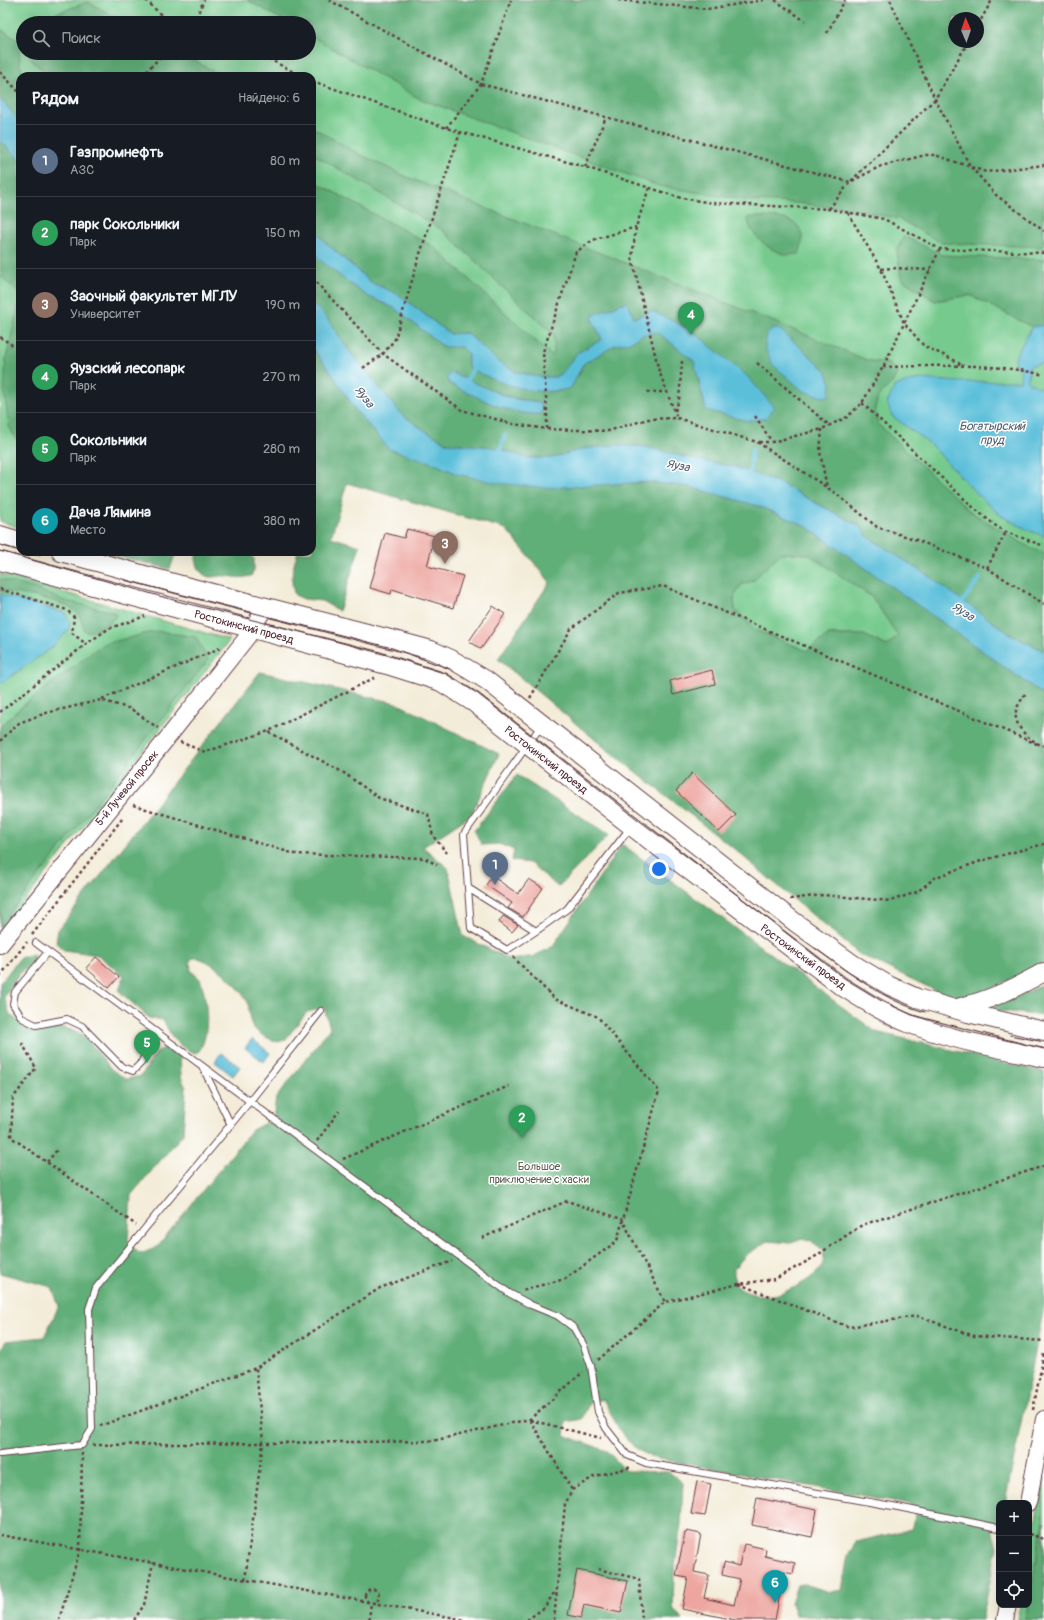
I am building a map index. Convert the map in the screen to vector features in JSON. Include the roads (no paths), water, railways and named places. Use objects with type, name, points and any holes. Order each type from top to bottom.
[{"type":"main road","points":[[0,535],[16,540]]},
{"type":"main road","points":[[76,556],[431,650],[445,656],[486,680],[796,923],[853,964],[890,986],[917,998],[953,1009],[1044,1031]]},
{"type":"main road","name":"Ростокинский проезд","points":[[0,561],[387,665],[441,682],[473,702],[804,959],[841,986],[873,1006],[907,1023],[930,1031],[1044,1058]]},
{"type":"main road","points":[[953,1009],[969,1006],[990,999],[1019,986],[1044,972]]},
{"type":"street","name":"5-й Лучевой просек","points":[[0,945],[169,736],[252,629],[265,607]]},
{"type":"street","points":[[1029,1500],[1044,1419]]},
{"type":"street","points":[[1005,1620],[1007,1608]]},
{"type":"lane","points":[[542,725],[464,834],[471,928],[507,950],[567,909],[631,826]]},
{"type":"lane","points":[[468,888],[536,931]]},
{"type":"lane","points":[[36,943],[508,1293],[531,1305],[558,1316],[574,1328],[584,1346],[591,1366],[598,1412],[606,1428],[627,1455],[646,1463],[898,1507],[996,1527]]},
{"type":"lane","points":[[48,952],[15,992],[13,1004],[22,1018],[36,1025],[67,1019],[82,1026],[122,1067],[133,1071],[141,1063],[157,1033]]},
{"type":"lane","points":[[0,1454],[82,1445],[92,1429],[89,1309],[96,1288],[250,1101],[321,1011]]},
{"type":"lane","points":[[201,1065],[230,1125]]},
{"type":"water","points":[[0,99],[16,117],[16,157],[0,140]]},
{"type":"water","points":[[316,231],[325,242],[372,283],[398,294],[450,334],[467,333],[500,363],[517,372],[539,377],[555,377],[563,372],[577,353],[601,340],[592,319],[594,315],[625,302],[629,305],[634,318],[652,311],[691,330],[748,377],[774,407],[767,418],[748,421],[706,410],[694,361],[657,332],[642,335],[630,342],[615,345],[583,364],[571,388],[558,391],[544,391],[518,388],[505,384],[468,367],[468,354],[462,347],[444,347],[394,308],[367,296],[316,256]]},
{"type":"water","name":"Яуза","points":[[316,307],[326,317],[350,352],[401,414],[424,430],[447,443],[494,447],[527,458],[552,458],[583,449],[618,445],[647,447],[692,459],[736,467],[780,483],[860,526],[867,536],[927,575],[1011,635],[1044,651],[1044,695],[806,526],[758,506],[690,487],[648,482],[546,488],[497,483],[457,474],[433,463],[389,449],[357,412],[330,371],[316,353]]},
{"type":"water","name":"Богатырский пруд","points":[[1044,325],[1044,361],[1043,363],[1029,366],[1028,382],[1044,389],[1044,536],[1028,530],[1000,515],[978,495],[931,445],[892,416],[887,403],[895,386],[920,379],[960,382],[1020,381],[1021,367],[1015,365],[1016,355],[1032,327]]},
{"type":"water","points":[[773,329],[779,329],[826,370],[831,384],[829,396],[822,397],[803,391],[772,364],[765,347],[767,334]]},
{"type":"water","points":[[453,373],[511,398],[538,403],[542,405],[542,410],[540,414],[529,414],[517,412],[493,404],[469,394],[449,383],[447,379],[448,375]]},
{"type":"water","points":[[0,594],[65,613],[70,622],[68,631],[50,649],[0,684]]},
{"type":"water","points":[[252,1039],[270,1053],[264,1062],[245,1048]]},
{"type":"water","points":[[221,1053],[240,1067],[233,1076],[215,1062]]},
{"type":"waterway","points":[[468,384],[467,380],[475,365]]},
{"type":"waterway","points":[[499,453],[505,435]]},
{"type":"waterway","points":[[749,476],[752,449]]},
{"type":"waterway","name":"Яуза","points":[[961,604],[980,578]]},
{"type":"tram line","points":[[0,545],[16,550]]},
{"type":"tram line","points":[[0,551],[16,556]]},
{"type":"tram line","points":[[18,556],[177,601],[377,651],[446,673],[478,693],[844,978],[880,1000],[912,1015],[1044,1049]]},
{"type":"tram line","points":[[124,580],[392,648],[450,669]]},
{"type":"tram line","points":[[815,948],[882,994],[925,1012]]},
{"type":"tram line","points":[[1010,1035],[1044,1042]]},
{"type":"place","name":"Яузский лесопарк","points":[[691,335]]},
{"type":"place","name":"Заочный факультет МГЛУ","points":[[445,564]]},
{"type":"place","name":"Газпромнефть","points":[[495,885]]},
{"type":"place","name":"Сокольники","points":[[147,1063]]},
{"type":"place","name":"парк Сокольники","points":[[522,1138]]},
{"type":"place","name":"Дача Лямина","points":[[775,1603]]},
{"type":"park label","name":"Большое приключение с хаски","points":[[539,1172]]}]
